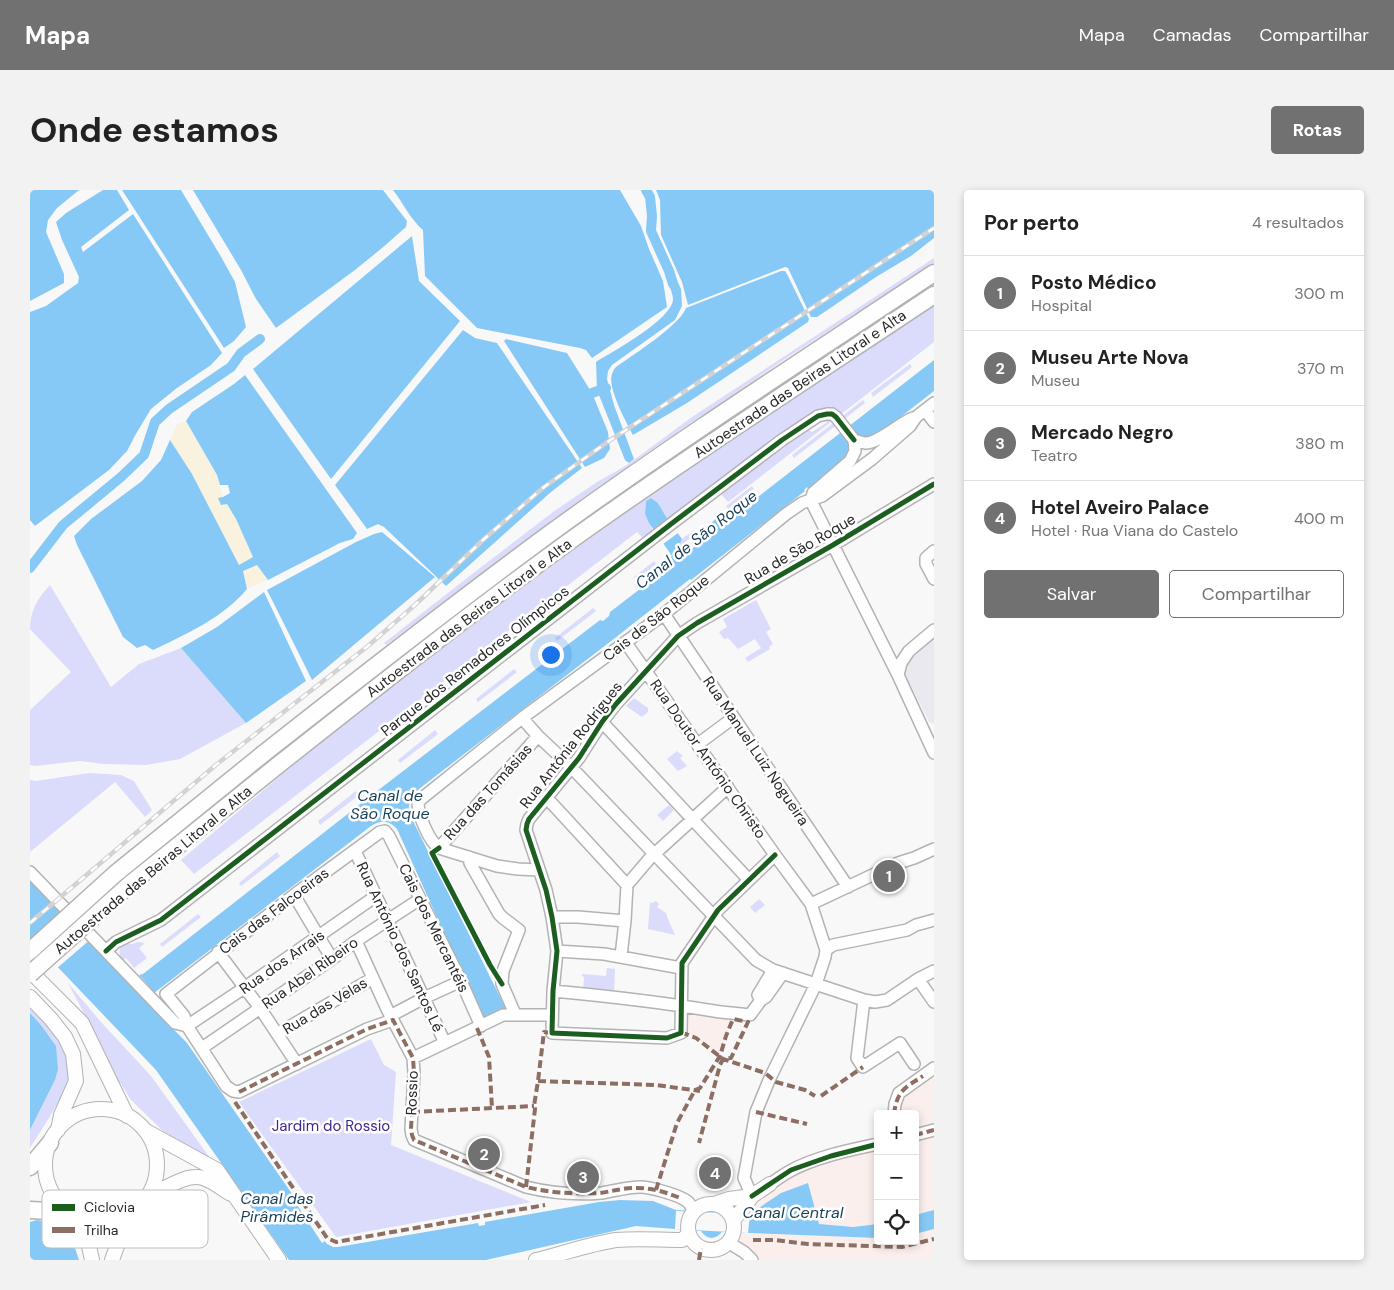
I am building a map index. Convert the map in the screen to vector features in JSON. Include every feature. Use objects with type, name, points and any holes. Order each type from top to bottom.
[{"type":"highway","name":"Autoestrada das Beiras Litoral e Alta","points":[[30,951],[115,874],[412,636],[553,531],[698,429],[934,273]]},
{"type":"highway","name":"Autoestrada das Beiras Litoral e Alta","points":[[30,973],[129,886],[425,649],[566,544],[710,444],[934,296]]},
{"type":"highway","points":[[30,1167],[54,1136]]},
{"type":"main road","points":[[30,973],[82,1023],[127,1116]]},
{"type":"main road","points":[[30,997],[65,1037],[73,1054],[76,1081],[61,1115],[45,1162],[47,1181],[52,1190]]},
{"type":"main road","points":[[54,1136],[72,1117],[90,1111],[109,1110],[127,1116],[137,1122],[154,1146],[157,1164],[155,1181],[150,1190]]},
{"type":"main road","points":[[145,1131],[217,1170],[279,1260]]},
{"type":"main road","points":[[161,1190],[179,1181],[196,1177],[206,1179],[236,1197]]},
{"type":"main road","points":[[731,1215],[743,1209],[752,1196],[770,1184]]},
{"type":"main road","points":[[714,1204],[728,1199],[752,1196]]},
{"type":"main road","points":[[666,1240],[708,1250],[716,1250],[723,1247],[731,1240],[735,1228],[731,1215],[722,1206],[707,1204],[692,1207],[689,1234],[694,1243],[701,1248]]},
{"type":"main road","points":[[536,1260],[555,1258],[596,1244],[615,1240],[682,1240],[689,1234]]},
{"type":"main road","points":[[112,1260],[116,1248]]},
{"type":"street","points":[[932,744],[811,500],[813,493],[850,461],[855,451],[854,440],[865,443],[872,442],[925,410],[934,422]]},
{"type":"street","name":"Cais de São Roque","points":[[439,848],[434,844],[421,817],[418,807],[419,800],[522,718],[664,614],[786,514],[802,503],[822,496],[872,459],[910,426],[925,410]]},
{"type":"street","name":"Parque dos Remadores Olímpicos","points":[[106,951],[116,942],[161,920],[782,440],[818,416],[832,414],[854,440]]},
{"type":"street","name":"Rua de São Roque","points":[[678,636],[934,484]]},
{"type":"street","points":[[934,552],[926,558],[926,564],[934,579]]},
{"type":"street","name":"Rua Manuel Luiz Nogueira","points":[[664,614],[848,887]]},
{"type":"street","points":[[898,675],[901,663],[909,651],[934,630]]},
{"type":"street","name":"Rua Antónia Rodrigues","points":[[678,636],[602,722],[584,751],[546,797],[527,824],[526,830],[552,917],[557,950],[551,1015],[552,1032],[666,1038],[681,1033],[682,1005]]},
{"type":"street","name":"Rua Doutor António Christo","points":[[626,643],[811,904],[826,950]]},
{"type":"street","points":[[522,718],[756,960],[778,972],[875,1002],[887,1000],[918,979],[934,971]]},
{"type":"street","points":[[698,744],[733,718]]},
{"type":"street","points":[[602,722],[749,880]]},
{"type":"street","name":"Rua das Tomásias","points":[[439,848],[538,736]]},
{"type":"street","points":[[622,956],[627,886],[654,854],[728,787]]},
{"type":"street","points":[[546,797],[627,886]]},
{"type":"street","name":"Cais das Falcoeiras","points":[[187,1026],[184,1016],[166,994],[294,895],[380,832],[385,831]]},
{"type":"street","name":"Cais dos Mercantéis","points":[[385,831],[461,982],[479,1027]]},
{"type":"street","points":[[439,848],[497,866],[539,870]]},
{"type":"street","points":[[811,904],[898,863],[934,849]]},
{"type":"street","name":"Rua António dos Santos Lé","points":[[355,850],[445,1043]]},
{"type":"street","points":[[682,1005],[682,964],[718,910],[775,855]]},
{"type":"street","points":[[469,857],[470,863],[502,918],[519,930],[503,971],[502,984],[515,1014]]},
{"type":"street","points":[[30,872],[175,1023],[187,1026],[226,1086],[233,1091],[239,1092],[391,1018],[424,998],[461,982]]},
{"type":"street","points":[[294,895],[332,959]]},
{"type":"street","name":"Rua dos Arrais","points":[[187,1026],[376,896]]},
{"type":"street","name":"Rua Abel Ribeiro","points":[[202,1048],[420,899]]},
{"type":"street","points":[[552,917],[625,921]]},
{"type":"street","points":[[752,1196],[744,1178],[756,1112],[770,1078],[816,984],[826,950],[834,945],[907,930],[916,925],[934,920]]},
{"type":"street","name":"Rossio","points":[[356,941],[391,1018],[413,1058],[411,1128],[414,1140],[537,1190],[602,1193],[625,1188],[642,1187],[667,1192],[692,1207]]},
{"type":"street","points":[[557,950],[622,956],[681,968]]},
{"type":"street","points":[[218,952],[260,1008],[297,1064]]},
{"type":"street","points":[[553,991],[682,1005],[719,1012],[750,1014],[761,1000],[766,997],[778,972]]},
{"type":"street","name":"Rua das Velas","points":[[277,1034],[373,978]]},
{"type":"street","points":[[918,979],[934,1002]]},
{"type":"street","points":[[864,1000],[857,1058],[863,1067],[900,1043],[918,1069]]},
{"type":"street","points":[[413,1058],[503,1015],[551,1015]]},
{"type":"street","points":[[894,1110],[899,1092],[918,1069],[934,1068]]},
{"type":"street","points":[[919,1134],[934,1130]]},
{"type":"street","points":[[770,1184],[791,1170],[831,1156],[874,1145]]},
{"type":"street","points":[[731,1240],[752,1260]]},
{"type":"shaded area","points":[[934,635],[934,724],[929,722],[905,674],[905,665],[908,658]]},
{"type":"shaded area","points":[[682,1010],[733,1019],[720,1056],[696,1038],[686,1034]]},
{"type":"shaded area","points":[[934,1068],[934,1260],[752,1260],[729,1243],[735,1229],[734,1219],[779,1177],[874,1145],[874,1245],[919,1245],[919,1110],[894,1110],[895,1104]]},
{"type":"green space","points":[[934,258],[934,263],[785,359],[644,455],[523,542],[386,645],[384,643],[553,512],[597,482],[627,465],[692,417]]},
{"type":"green space","points":[[934,282],[934,288],[327,717],[316,722],[455,612],[679,450]]},
{"type":"green space","points":[[934,306],[934,342],[728,502],[721,494],[786,445],[809,430],[812,432],[826,423],[828,419],[821,410],[779,435],[668,520],[658,503],[651,498],[646,501],[645,514],[653,531],[643,538],[637,532],[194,874],[181,860],[317,745],[451,640],[647,497]]},
{"type":"green space","points":[[910,364],[912,367],[873,397],[871,393]]},
{"type":"green space","points":[[863,400],[865,403],[794,458],[792,455]]},
{"type":"green space","points":[[752,486],[754,489],[728,509],[726,506]]},
{"type":"green space","points":[[689,534],[692,537],[685,542],[688,548],[680,553],[677,548],[682,539]]},
{"type":"green space","points":[[654,561],[656,564],[636,580],[634,577]]},
{"type":"green space","points":[[50,585],[111,687],[139,664],[181,648],[246,723],[180,759],[146,765],[104,764],[80,761],[30,765],[30,710],[71,672],[30,629],[31,616],[36,605]]},
{"type":"green space","points":[[756,600],[771,629],[766,632],[773,644],[769,647],[770,649],[748,662],[745,658],[761,648],[755,639],[738,649],[728,638],[724,639],[719,632],[727,627],[723,619]]},
{"type":"green space","points":[[593,608],[596,611],[557,641],[555,638]]},
{"type":"green space","points":[[514,669],[517,672],[478,702],[476,699]]},
{"type":"green space","points":[[634,698],[648,708],[648,712],[642,717],[626,706]]},
{"type":"green space","points":[[435,730],[438,734],[400,763],[398,760]]},
{"type":"green space","points":[[295,738],[296,740],[285,751],[203,818],[200,814]]},
{"type":"green space","points":[[677,751],[683,756],[680,758],[687,766],[678,771],[667,759]]},
{"type":"green space","points":[[89,773],[121,775],[134,781],[152,810],[145,817],[115,782],[30,852],[30,780],[36,781]]},
{"type":"green space","points":[[356,791],[359,795],[320,825],[318,821]]},
{"type":"green space","points":[[669,805],[674,810],[663,821],[657,815]]},
{"type":"green space","points":[[277,852],[280,856],[241,886],[239,883]]},
{"type":"green space","points":[[759,899],[765,905],[755,913],[750,907]]},
{"type":"green space","points":[[656,901],[659,904],[657,907],[666,913],[675,935],[648,929],[650,902]]},
{"type":"green space","points":[[198,914],[201,917],[162,947],[160,944]]},
{"type":"green space","points":[[138,942],[145,943],[139,948],[147,958],[134,968],[126,958],[123,960],[119,952],[120,947],[125,943],[132,944]]},
{"type":"green space","points":[[607,968],[615,969],[614,995],[583,991],[584,977],[582,974],[606,976]]},
{"type":"green space","points":[[68,983],[151,1076],[210,1158],[179,1142],[162,1130],[131,1100],[114,1077]]},
{"type":"green space","points":[[30,1007],[47,1024],[59,1040],[67,1058],[69,1072],[68,1080],[59,1100],[30,1148],[30,1130],[55,1080],[40,1024],[30,1013]]},
{"type":"green space","name":"Jardim do Rossio","points":[[371,1039],[384,1065],[396,1072],[391,1145],[531,1202],[336,1237],[239,1102]]},
{"type":"sand","points":[[186,421],[217,476],[223,497],[221,505],[227,504],[253,556],[239,565],[192,474],[170,440],[177,424]]},
{"type":"sand","points":[[257,565],[268,580],[247,589],[243,571]]},
{"type":"water","points":[[30,190],[79,190],[57,208],[48,220],[46,232],[64,274],[64,283],[30,301]]},
{"type":"water","points":[[103,190],[117,190],[129,210],[81,247],[83,252],[133,214],[222,353],[211,365],[177,388],[151,409],[127,451],[109,470],[35,526],[30,520],[30,312],[46,306],[78,283],[79,277],[56,222],[66,213]]},
{"type":"water","points":[[122,190],[181,190],[235,282],[246,327],[234,341],[224,348]]},
{"type":"water","points":[[193,190],[383,190],[407,221],[406,227],[382,248],[276,328],[256,299],[241,270]]},
{"type":"water","points":[[393,190],[620,190],[641,226],[663,281],[667,307],[592,358],[586,350],[580,348],[477,328],[425,276],[423,230]]},
{"type":"water","points":[[656,190],[934,190],[934,238],[911,256],[817,317],[811,317],[788,268],[785,267],[688,305],[682,282],[661,235],[660,200]]},
{"type":"water","points":[[412,236],[419,281],[460,321],[331,479],[253,369]]},
{"type":"water","points":[[672,269],[681,289],[682,306],[675,320],[612,365],[608,371],[607,379],[614,405],[634,459],[629,463],[625,460],[597,390],[596,362],[627,343],[663,316],[673,299],[665,273]]},
{"type":"water","points":[[785,271],[787,274],[809,319],[808,322],[687,403],[633,435],[612,387],[611,380],[615,368],[666,331],[682,315],[686,308]]},
{"type":"water","points":[[463,330],[475,338],[497,343],[582,468],[551,492],[446,586],[384,527],[378,524],[367,529],[335,485]]},
{"type":"water","points":[[506,339],[567,353],[592,393],[608,432],[610,449],[604,458],[585,467],[504,341]]},
{"type":"water","points":[[934,360],[934,391],[808,489],[807,487],[805,491],[413,795],[409,807],[411,817],[506,1009],[483,1019],[397,829],[385,822],[371,826],[145,1000],[187,1043],[327,1244],[333,1247],[478,1223],[479,1226],[485,1225],[485,1222],[620,1200],[653,1201],[676,1210],[750,1214],[781,1193],[808,1183],[819,1224],[853,1227],[874,1224],[874,1238],[722,1232],[711,1238],[701,1231],[636,1226],[486,1260],[289,1260],[156,1070],[30,938],[30,880],[150,987],[139,975],[143,974],[600,620],[603,621],[609,616],[610,612],[666,569],[668,566],[667,561],[672,556],[649,523],[645,514],[646,501],[651,498],[658,503],[682,539],[678,548],[680,553],[689,551],[712,533],[711,523],[722,513],[727,518],[731,518]]},
{"type":"water","points":[[245,375],[357,533],[353,539],[340,543],[268,580],[257,565],[243,571],[247,589],[216,617],[153,650],[145,645],[137,648],[123,637],[74,536],[91,519],[142,481],[161,460],[170,440],[192,474],[239,565],[253,557],[236,519],[227,504],[221,505],[218,498],[230,493],[228,485],[220,485],[217,475],[186,421],[192,412]]},
{"type":"water","points":[[382,532],[435,577],[312,680],[267,590],[356,542]]},
{"type":"water","points":[[264,592],[306,681],[246,723],[181,648],[217,627]]},
{"type":"water","points":[[30,1013],[56,1046],[58,1069],[55,1080],[30,1130]]},
{"type":"water","points":[[934,1210],[934,1229],[919,1233],[919,1214]]},
{"type":"water","points":[[42,1221],[42,1248],[75,1248],[79,1260],[30,1260],[30,1222]]},
{"type":"pier","points":[[668,520],[678,533],[663,544],[653,531]]},
{"type":"pier","points":[[64,911],[91,939],[56,969],[30,941]]},
{"type":"pier","points":[[292,1193],[325,1241],[322,1243],[290,1194]]},
{"type":"pier","points":[[676,1211],[750,1214],[748,1233],[675,1229]]},
{"type":"waterway","points":[[646,190],[650,197],[651,231],[673,284]]},
{"type":"waterway","points":[[30,568],[63,525],[121,477],[144,455],[155,422],[169,409],[231,367],[241,353],[260,339]]},
{"type":"waterway","points":[[592,393],[606,388]]},
{"type":"railway","points":[[30,923],[217,764],[368,646],[416,604],[484,539],[544,487],[609,441],[934,228]]},
{"type":"marked path","points":[[695,1090],[700,1088],[720,1056],[733,1019],[748,1022],[731,1058],[723,1059],[720,1065],[699,1143]]},
{"type":"marked path","points":[[239,1092],[367,1029],[393,1020],[413,1058],[411,1129],[414,1140],[526,1187],[535,1189],[553,1192],[600,1193],[620,1189],[645,1188],[680,1198]]},
{"type":"marked path","points":[[477,1028],[489,1057],[492,1108]]},
{"type":"marked path","points":[[526,1187],[544,1032],[552,1033]]},
{"type":"marked path","points":[[681,1033],[696,1038],[723,1059],[765,1073],[776,1082],[805,1090],[815,1096]]},
{"type":"marked path","points":[[821,1096],[863,1067]]},
{"type":"marked path","points":[[894,1110],[902,1091],[923,1076]]},
{"type":"marked path","points":[[538,1081],[656,1085],[700,1091]]},
{"type":"marked path","points":[[656,1190],[677,1123],[695,1090]]},
{"type":"marked path","points":[[235,1102],[327,1238],[336,1242],[545,1205]]},
{"type":"marked path","points":[[412,1112],[534,1106]]},
{"type":"marked path","points":[[756,1112],[807,1124]]},
{"type":"marked path","points":[[919,1134],[934,1130]]},
{"type":"marked path","points":[[753,1240],[902,1247],[934,1239]]},
{"type":"marked path","points":[[699,1260],[701,1248]]},
{"type":"cycle path","points":[[106,951],[116,942],[161,920],[782,440],[818,416],[827,414],[832,414],[836,417],[854,440]]},
{"type":"cycle path","points":[[775,855],[718,910],[682,963],[681,1033],[667,1038],[552,1033],[553,991],[557,951],[546,890],[526,830],[529,819],[579,758],[616,704],[678,636],[934,484]]},
{"type":"cycle path","points":[[439,848],[432,853],[490,965],[502,984]]},
{"type":"cycle path","points":[[752,1196],[791,1170],[831,1156],[874,1145]]},
{"type":"place","name":"Posto Médico","points":[[889,876]]},
{"type":"place","name":"Museu Arte Nova","points":[[484,1154]]},
{"type":"place","name":"Hotel Aveiro Palace","points":[[715,1173]]},
{"type":"place","name":"Mercado Negro","points":[[583,1177]]},
{"type":"water label","name":"Canal de São Roque","points":[[696,539]]},
{"type":"water label","name":"Canal de São Roque","points":[[390,804]]},
{"type":"water label","name":"Canal das Pirâmides","points":[[277,1207]]},
{"type":"water label","name":"Canal Central","points":[[793,1212]]}]
